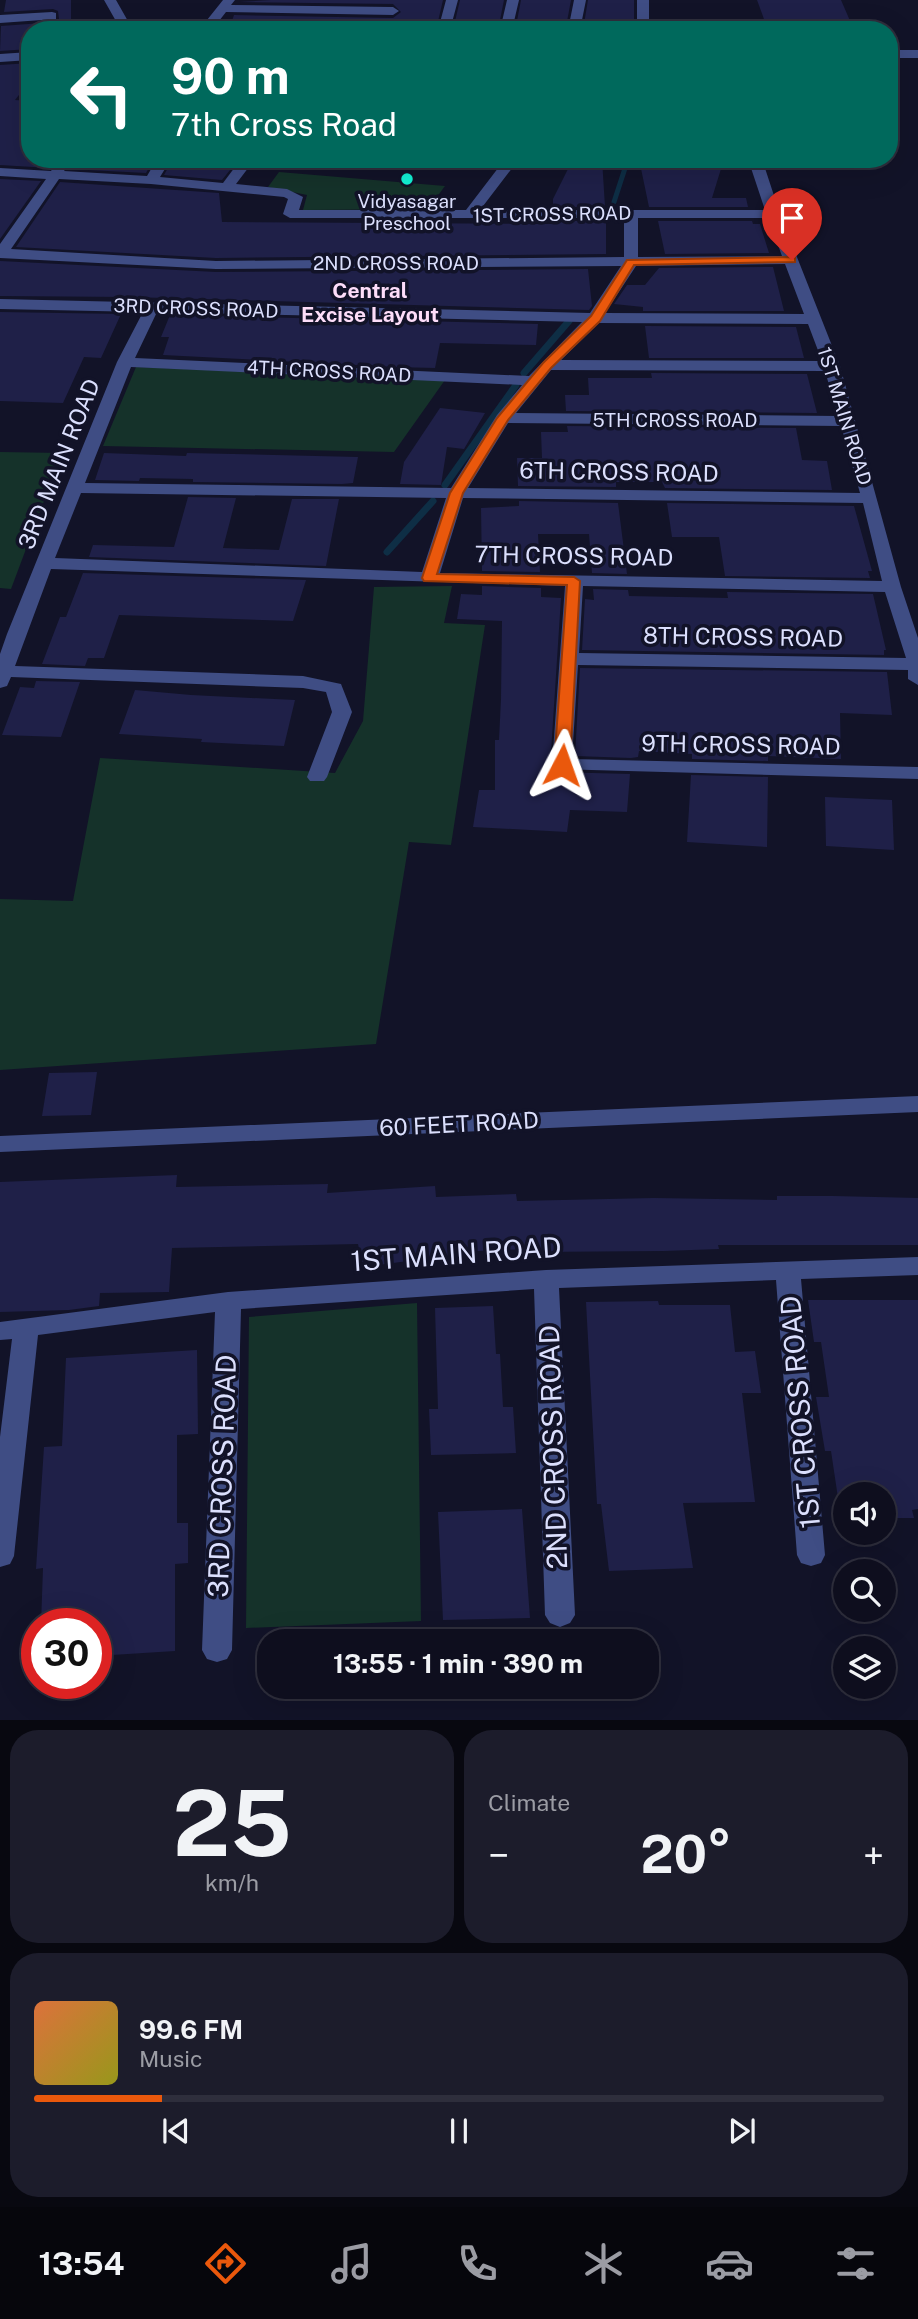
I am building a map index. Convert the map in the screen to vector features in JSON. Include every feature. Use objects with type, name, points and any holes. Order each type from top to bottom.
[{"type":"street","points":[[110,0],[122,21]]},
{"type":"street","points":[[447,21],[453,0]]},
{"type":"street","points":[[508,21],[513,0]]},
{"type":"street","points":[[576,21],[580,0]]},
{"type":"street","points":[[643,0],[643,21]]},
{"type":"street","points":[[212,21],[225,4],[393,11]]},
{"type":"street","points":[[0,19],[52,16]]},
{"type":"street","points":[[898,54],[918,54]]},
{"type":"street","points":[[0,58],[21,57]]},
{"type":"street","points":[[0,254],[60,168]]},
{"type":"street","points":[[151,180],[158,168]]},
{"type":"street","points":[[0,172],[228,186],[241,168]]},
{"type":"street","points":[[469,215],[505,168]]},
{"type":"street","name":"1ST MAIN ROAD","points":[[758,168],[832,366],[917,671]]},
{"type":"street","name":"1ST CROSS ROAD","points":[[228,186],[287,193],[296,197],[290,214],[773,214]]},
{"type":"street","points":[[429,578],[456,493],[503,418],[547,365],[596,318],[631,262],[631,212]]},
{"type":"street","name":"2ND CROSS ROAD","points":[[0,254],[216,265],[792,260]]},
{"type":"street","name":"3RD CROSS ROAD","points":[[0,304],[596,318],[813,319]]},
{"type":"street","name":"3RD MAIN ROAD","points":[[2,676],[8,633],[44,563],[125,362],[153,306]]},
{"type":"street","name":"4TH CROSS ROAD","points":[[125,362],[533,381]]},
{"type":"street","points":[[547,365],[832,366]]},
{"type":"street","name":"5TH CROSS ROAD","points":[[503,418],[847,421]]},
{"type":"street","name":"6TH CROSS ROAD","points":[[74,488],[870,498]]},
{"type":"street","name":"7TH CROSS ROAD","points":[[44,563],[429,578],[892,587]]},
{"type":"street","points":[[569,659],[574,581]]},
{"type":"street","name":"8TH CROSS ROAD","points":[[569,659],[917,671]]},
{"type":"street","name":"9TH CROSS ROAD","points":[[569,659],[562,765],[918,773]]},
{"type":"street","points":[[2,676],[303,682],[334,688],[342,712],[317,777]]},
{"type":"street","name":"60 FEET ROAD","points":[[0,1144],[918,1104]]},
{"type":"street","name":"1ST MAIN ROAD","points":[[13,1330],[228,1301],[546,1279],[918,1266]]},
{"type":"street","name":"1ST CROSS ROAD","points":[[788,1270],[811,1555]]},
{"type":"street","name":"2ND CROSS ROAD","points":[[546,1279],[560,1615]]},
{"type":"street","name":"3RD CROSS ROAD","points":[[217,1650],[228,1301]]},
{"type":"street","points":[[0,1556],[13,1330]]},
{"type":"green space","points":[[279,172],[445,186],[428,209],[303,210],[307,195],[268,187]]},
{"type":"green space","points":[[136,367],[445,380],[394,452],[103,446]]},
{"type":"green space","points":[[0,452],[62,453],[11,589],[0,588]]},
{"type":"green space","points":[[452,586],[444,623],[485,625],[451,845],[409,842],[376,1044],[0,1070],[0,899],[73,901],[100,758],[335,773],[363,721],[374,587]]},
{"type":"green space","points":[[417,1303],[421,1621],[246,1628],[249,1317]]},
{"type":"building","points":[[6,0],[71,0],[71,21],[57,21],[58,11],[53,9],[4,12]]},
{"type":"building","points":[[443,0],[438,21],[232,21],[234,15],[393,18],[401,12],[393,4],[239,2]]},
{"type":"building","points":[[460,0],[504,0],[500,21],[455,21]]},
{"type":"building","points":[[521,0],[571,0],[567,21],[517,21]]},
{"type":"building","points":[[588,0],[634,0],[634,21],[584,21]]},
{"type":"building","points":[[757,0],[841,0],[850,21],[765,21]]},
{"type":"building","points":[[21,25],[21,50],[0,51],[1,26]]},
{"type":"building","points":[[21,64],[21,92],[15,100],[21,100],[21,166],[0,165],[0,65]]},
{"type":"building","points":[[70,168],[149,168],[146,173]]},
{"type":"building","points":[[168,168],[232,168],[222,180],[164,175]]},
{"type":"building","points":[[568,168],[603,168],[605,207],[553,207],[553,199]]},
{"type":"building","points":[[641,168],[721,168],[712,198],[746,198],[748,207],[649,207]]},
{"type":"building","points":[[0,179],[41,181],[0,239]]},
{"type":"building","points":[[60,182],[219,193],[222,222],[552,224],[552,221],[606,221],[606,254],[216,258],[16,247]]},
{"type":"building","points":[[658,221],[752,221],[753,224],[760,224],[769,253],[665,254]]},
{"type":"building","points":[[0,261],[216,272],[588,269],[592,306],[589,310],[0,296]]},
{"type":"building","points":[[773,267],[784,311],[643,311],[643,307],[614,304],[627,285],[645,285],[659,268]]},
{"type":"building","points":[[0,312],[121,314],[101,358],[84,357],[63,403],[0,401]]},
{"type":"building","points":[[170,315],[538,324],[536,345],[440,343],[435,368],[163,355],[169,337],[161,337]]},
{"type":"building","points":[[645,326],[796,327],[804,358],[649,358]]},
{"type":"building","points":[[651,373],[807,374],[817,413],[566,411],[565,395],[589,395],[588,378],[652,378]]},
{"type":"building","points":[[440,408],[485,413],[464,449],[447,447],[441,485],[400,484],[404,462]]},
{"type":"building","points":[[567,426],[796,428],[802,460],[827,461],[832,490],[665,488],[662,482],[616,482],[616,487],[518,486],[517,458],[542,458],[541,432],[568,432]]},
{"type":"building","points":[[104,453],[358,457],[353,483],[342,484],[193,482],[193,479],[140,478],[139,481],[95,480]]},
{"type":"building","points":[[188,497],[236,498],[223,548],[279,550],[292,499],[339,499],[326,566],[89,557],[93,545],[174,547]]},
{"type":"building","points":[[519,501],[618,503],[627,574],[592,573],[589,534],[538,534],[540,572],[482,571],[481,508],[519,506]]},
{"type":"building","points":[[667,503],[854,506],[872,571],[868,571],[870,578],[725,576],[719,537],[672,537]]},
{"type":"building","points":[[83,573],[306,580],[293,621],[119,615],[104,658],[88,658],[85,666],[42,664],[60,617],[66,617]]},
{"type":"building","points":[[482,586],[541,588],[541,597],[561,598],[550,767],[555,772],[630,774],[627,812],[570,810],[567,832],[473,827],[479,790],[495,790],[495,740],[499,740],[501,699],[502,621],[457,619],[461,594],[482,595]]},
{"type":"building","points":[[593,589],[628,590],[629,596],[728,598],[727,592],[873,594],[886,650],[884,655],[582,650],[585,599],[594,600]]},
{"type":"building","points":[[580,668],[887,672],[892,715],[840,713],[841,759],[768,756],[768,761],[692,759],[692,754],[639,751],[638,757],[631,758],[575,756]]},
{"type":"building","points":[[36,681],[80,682],[61,737],[2,735],[20,687],[34,688]]},
{"type":"building","points":[[135,690],[295,700],[284,746],[201,742],[202,739],[119,734]]},
{"type":"building","points":[[691,775],[768,777],[767,847],[687,842]]},
{"type":"building","points":[[825,797],[892,800],[894,850],[826,846]]},
{"type":"building","points":[[97,1072],[91,1115],[42,1116],[49,1073]]},
{"type":"building","points":[[177,1175],[176,1187],[328,1184],[327,1193],[435,1186],[436,1197],[516,1194],[517,1201],[654,1198],[777,1200],[777,1196],[918,1198],[918,1245],[718,1245],[719,1249],[664,1251],[530,1252],[530,1249],[452,1252],[453,1255],[363,1267],[358,1244],[172,1248],[169,1292],[100,1293],[99,1306],[69,1310],[0,1312],[0,1182]]},
{"type":"building","points":[[808,1300],[918,1300],[918,1509],[912,1510],[914,1518],[896,1518],[896,1482],[836,1482],[831,1451],[825,1451],[816,1397],[829,1397],[821,1342],[814,1342]]},
{"type":"building","points":[[658,1301],[659,1305],[730,1305],[735,1352],[755,1351],[761,1393],[742,1393],[755,1502],[683,1503],[693,1568],[609,1571],[601,1504],[597,1504],[586,1302]]},
{"type":"building","points":[[493,1306],[496,1354],[500,1354],[503,1407],[513,1407],[516,1453],[431,1455],[429,1409],[438,1409],[435,1308]]},
{"type":"building","points":[[197,1350],[198,1434],[177,1435],[177,1523],[188,1523],[188,1563],[175,1564],[175,1651],[112,1655],[112,1608],[42,1608],[43,1568],[36,1569],[44,1447],[62,1446],[66,1358]]},
{"type":"building","points":[[522,1509],[530,1618],[443,1620],[438,1512]]},
{"type":"waterway","points":[[614,202],[625,168]]},
{"type":"waterway","points":[[524,373],[569,321]]},
{"type":"waterway","points":[[445,485],[516,385]]},
{"type":"waterway","points":[[387,552],[433,501]]},
{"type":"place","name":"Vidyasagar Preschool","points":[[407,179]]},
{"type":"district","name":"Central Excise Layout","points":[[370,303]]},
{"type":"route","points":[[562,765],[574,581],[429,578],[456,493],[503,418],[547,365],[596,318],[631,262],[792,260]]}]
